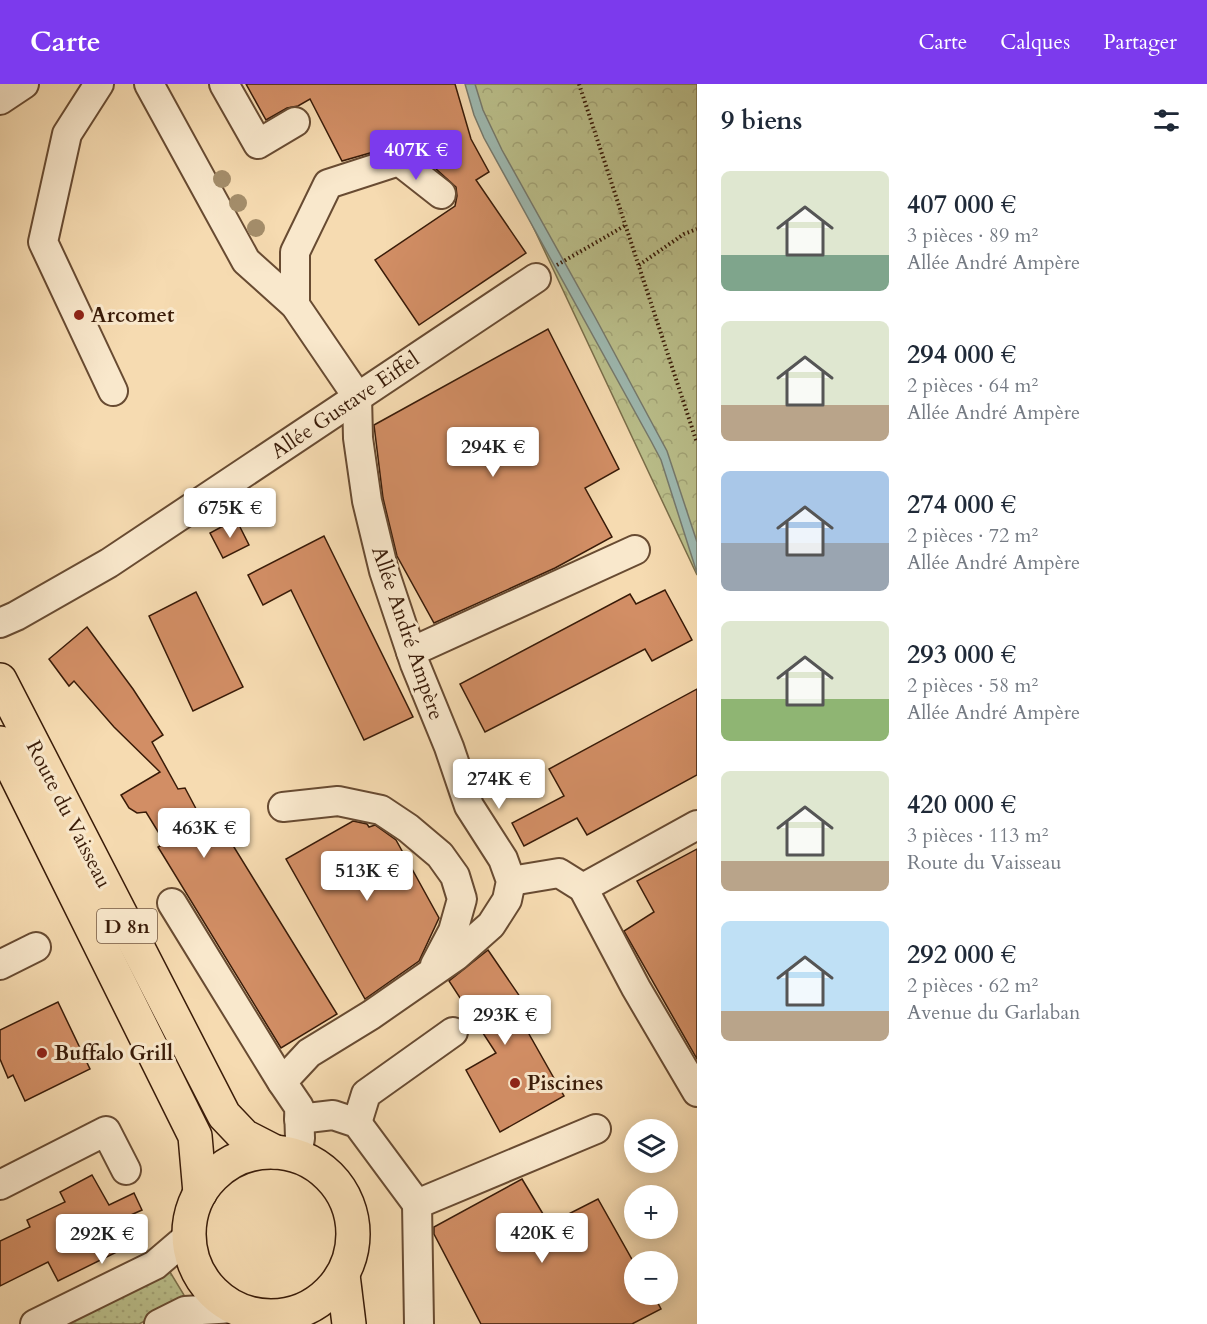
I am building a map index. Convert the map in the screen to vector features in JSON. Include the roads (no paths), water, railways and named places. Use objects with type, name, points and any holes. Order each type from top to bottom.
[{"type":"main road","name":"Route du Vaisseau","points":[[0,680],[225,1115],[244,1136],[286,1154]]},
{"type":"main road","name":"Route du Vaisseau","points":[[0,743],[195,1136],[200,1193]]},
{"type":"main road","points":[[253,1154],[286,1154],[319,1167],[336,1184],[348,1205],[354,1228],[352,1252],[343,1275],[332,1291],[316,1304],[282,1320],[235,1308],[216,1296],[202,1278],[192,1258],[189,1236],[191,1214],[200,1193],[214,1175],[232,1162],[253,1154]]},
{"type":"main road","points":[[343,1275],[349,1324]]},
{"type":"street","points":[[0,100],[24,84]]},
{"type":"street","points":[[99,84],[67,134],[43,242],[113,391]]},
{"type":"street","points":[[224,84],[258,144],[295,122]]},
{"type":"street","points":[[152,85],[246,261],[295,305],[351,387]]},
{"type":"street","points":[[295,305],[295,252],[327,184],[399,161],[441,194]]},
{"type":"street","name":"Allée Gustave Eiffel","points":[[0,623],[108,563],[351,387],[536,278]]},
{"type":"street","name":"Allée André Ampère","points":[[351,387],[367,501],[384,572],[411,652],[469,806],[503,859],[511,881]]},
{"type":"street","points":[[411,652],[635,550]]},
{"type":"street","points":[[283,807],[338,801],[381,810],[408,828],[440,855],[455,876],[462,899],[453,931],[432,972]]},
{"type":"street","points":[[584,888],[697,825]]},
{"type":"street","points":[[282,1082],[309,1053],[371,1016],[456,956],[491,925],[507,900],[511,881],[559,873],[584,888],[636,988],[697,1092]]},
{"type":"street","points":[[172,903],[299,1107],[300,1138],[286,1154]]},
{"type":"street","points":[[0,965],[36,947]]},
{"type":"street","points":[[357,1123],[366,1094],[453,1032]]},
{"type":"street","points":[[299,1119],[333,1115],[357,1123],[417,1204],[419,1324]]},
{"type":"street","points":[[417,1204],[596,1129]]},
{"type":"street","points":[[0,1185],[106,1131],[126,1170]]},
{"type":"street","points":[[36,1324],[155,1265],[189,1236]]},
{"type":"street","points":[[159,1324],[185,1311],[235,1308]]},
{"type":"water","points":[[465,84],[475,84],[483,110],[502,150],[667,451],[697,542],[697,573],[661,460],[484,138]]},
{"type":"place","name":"Arcomet","points":[[79,315]]},
{"type":"place","name":"Buffalo Grill","points":[[42,1053]]},
{"type":"place","name":"Piscines","points":[[515,1083]]}]
